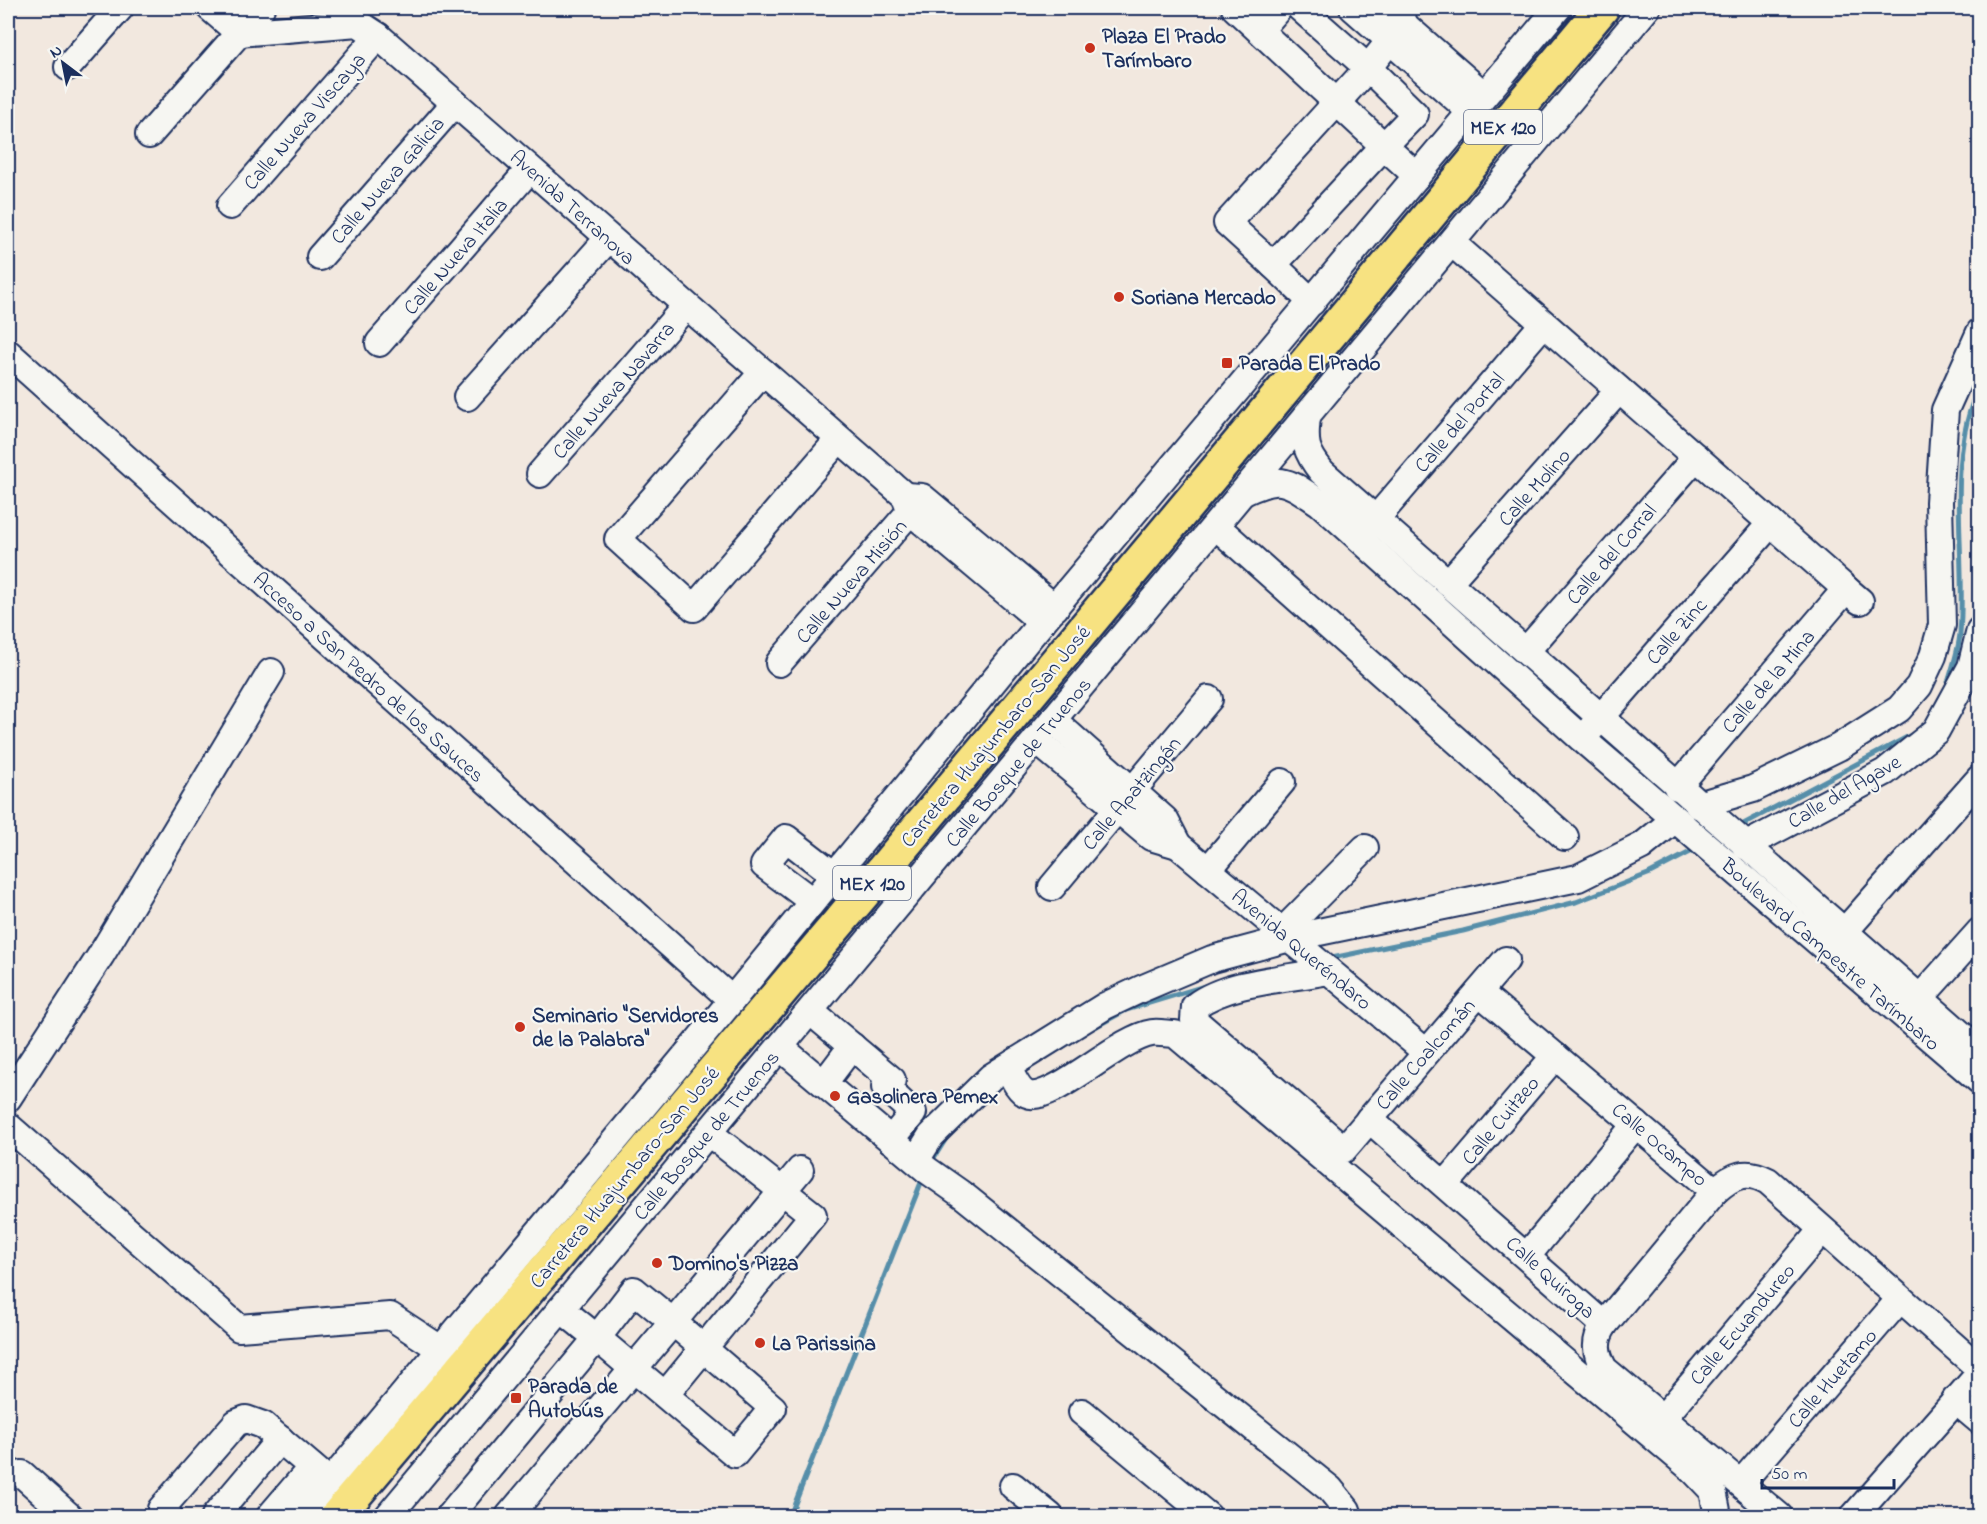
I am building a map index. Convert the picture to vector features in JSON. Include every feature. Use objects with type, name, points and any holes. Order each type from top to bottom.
[{"type":"main road","name":"Carretera Huajumbaro-San José","points":[[337,1516],[862,895],[1602,8]]},
{"type":"street","points":[[68,67],[120,8]]},
{"type":"street","points":[[210,8],[239,33]]},
{"type":"street","points":[[149,135],[261,8]]},
{"type":"street","points":[[1235,8],[1417,176]]},
{"type":"street","points":[[1260,30],[1279,8]]},
{"type":"street","points":[[1273,265],[1414,114],[1368,68],[1300,8]]},
{"type":"street","points":[[1353,8],[1393,24],[1477,103]]},
{"type":"street","points":[[270,1516],[321,1475],[442,1350],[1049,615],[1558,8]]},
{"type":"street","points":[[1610,8],[1618,19],[1624,37]]},
{"type":"street","name":"Calle Bosque de Truenos","points":[[391,1515],[1647,8]]},
{"type":"street","name":"Avenida Terranova","points":[[239,33],[358,23],[378,36],[912,502],[1049,615]]},
{"type":"street","points":[[1312,302],[1227,223],[1368,68],[1393,24]]},
{"type":"street","name":"Calle Nueva Viscaya","points":[[230,206],[378,36]]},
{"type":"street","name":"Calle Nueva Galicia","points":[[320,257],[455,103]]},
{"type":"street","name":"Calle Nueva Italia","points":[[379,343],[530,169]]},
{"type":"street","points":[[1369,234],[1388,237],[1404,246],[1416,261],[1422,280]]},
{"type":"street","points":[[467,397],[608,239]]},
{"type":"street","points":[[1452,243],[1771,523]]},
{"type":"street","name":"Calle Nueva Navarra","points":[[540,474],[687,306]]},
{"type":"street","name":"Calle del Portal","points":[[1375,520],[1543,324]]},
{"type":"street","points":[[1704,811],[1839,747],[1899,709],[1919,686],[1933,656],[1942,626],[1939,502],[1945,410],[1980,332]]},
{"type":"street","name":"Acceso a San Pedro de los Sauces","points":[[8,354],[732,1000]]},
{"type":"street","points":[[763,372],[618,539],[694,608],[839,439]]},
{"type":"street","name":"Calle Molino","points":[[1448,583],[1619,390]]},
{"type":"street","points":[[1307,417],[1304,442],[1328,494]]},
{"type":"street","name":"Calle del Corral","points":[[1526,651],[1696,457]]},
{"type":"street","points":[[1244,492],[1269,481],[1291,484],[1328,494]]},
{"type":"street","name":"Boulevard Campestre Tarímbaro","points":[[1328,494],[1375,520],[1980,1051]]},
{"type":"street","name":"Boulevard Campestre Tarímbaro","points":[[1328,494],[1582,739],[1980,1081]]},
{"type":"street","name":"Calle Nueva Misión","points":[[779,663],[912,502]]},
{"type":"street","name":"Calle de la Mina","points":[[1677,787],[1853,595],[1771,523]]},
{"type":"street","name":"Calle Zinc","points":[[1582,739],[1771,523]]},
{"type":"street","points":[[1216,526],[1565,837]]},
{"type":"street","name":"Calle del Agave","points":[[1739,841],[1885,771],[1936,731],[1971,667],[1980,630]]},
{"type":"street","points":[[8,1098],[101,955],[271,672]]},
{"type":"street","name":"Calle Apatzingán","points":[[1052,887],[1209,699]]},
{"type":"street","name":"Avenida Queréndaro","points":[[1053,720],[1165,820],[1178,845],[1426,1052]]},
{"type":"street","name":"Avenida Queréndaro","points":[[1036,740],[1151,837],[1178,845]]},
{"type":"street","points":[[925,765],[931,783],[943,798],[958,809],[975,814]]},
{"type":"street","points":[[1845,931],[1980,778]]},
{"type":"street","points":[[1208,870],[1282,782]]},
{"type":"street","points":[[921,1165],[931,1136],[991,1077],[1013,1076],[1105,1006],[1141,989],[1212,959],[1290,938],[1578,878],[1681,825]]},
{"type":"street","points":[[1290,938],[1365,848]]},
{"type":"street","points":[[812,902],[786,882],[808,856],[832,877],[862,895],[873,909],[880,926]]},
{"type":"street","points":[[1920,998],[1980,931]]},
{"type":"street","name":"Calle Coalcomán","points":[[1324,967],[1238,987],[1206,997],[1195,1006],[1194,1020],[1344,1149],[1506,960]]},
{"type":"street","name":"Calle Ocampo","points":[[1479,992],[1715,1191],[1728,1179],[1744,1173],[1756,1175],[1768,1181],[1821,1231],[1980,1371],[1854,1516]]},
{"type":"street","points":[[810,1011],[892,1080],[885,1087],[913,1113],[891,1140]]},
{"type":"street","points":[[1013,1076],[1029,1095],[1040,1094],[1070,1079],[1098,1058],[1151,1033],[1175,1034],[1693,1470],[1713,1491],[1718,1516]]},
{"type":"street","points":[[824,1083],[852,1046]]},
{"type":"street","points":[[780,1047],[921,1165],[964,1196],[1330,1489],[1347,1510],[1349,1516]]},
{"type":"street","name":"Calle Cuitzeo","points":[[1446,1185],[1555,1056]]},
{"type":"street","name":"Calle Quiroga","points":[[1369,1119],[1605,1325],[1597,1336],[1595,1353],[1604,1369],[1779,1516]]},
{"type":"street","points":[[1527,1256],[1636,1124]]},
{"type":"street","points":[[8,1126],[239,1328],[390,1316],[442,1350]]},
{"type":"street","points":[[666,1395],[813,1215],[709,1132]]},
{"type":"street","points":[[509,1516],[800,1170]]},
{"type":"street","points":[[1605,1325],[1715,1191]]},
{"type":"street","name":"Calle Ecuandureo","points":[[1662,1418],[1821,1231]]},
{"type":"street","points":[[449,1516],[597,1338],[634,1290],[773,1408],[735,1454],[666,1395],[597,1338],[561,1309]]},
{"type":"street","name":"Calle Huetamo","points":[[1741,1483],[1900,1299]]},
{"type":"street","points":[[1955,1400],[1980,1421]]},
{"type":"street","points":[[1082,1412],[1208,1516]]},
{"type":"street","points":[[169,1516],[161,1509],[236,1423],[246,1419],[263,1425],[321,1475]]},
{"type":"street","points":[[215,1516],[280,1439]]},
{"type":"street","points":[[22,1474],[69,1516]]},
{"type":"street","points":[[302,1516],[321,1475]]},
{"type":"street","points":[[1013,1486],[1050,1516]]},
{"type":"waterway","points":[[1947,686],[1957,653],[1960,633],[1959,507],[1963,444],[1969,414],[1980,384]]},
{"type":"waterway","points":[[1736,828],[1913,734]]},
{"type":"waterway","points":[[1327,959],[1463,931],[1576,902],[1648,874],[1698,848]]},
{"type":"waterway","points":[[1095,1027],[1126,1010],[1215,983]]},
{"type":"waterway","points":[[930,1164],[949,1134]]},
{"type":"waterway","points":[[790,1516],[924,1175]]},
{"type":"place","name":"Plaza El Prado Tarímbaro","points":[[1090,48]]},
{"type":"place","name":"Soriana Mercado","points":[[1119,297]]},
{"type":"place","name":"Parada El Prado","points":[[1227,363]]},
{"type":"place","name":"Seminario \"Servidores de la Palabra\"","points":[[520,1027]]},
{"type":"place","name":"Gasolinera Pemex","points":[[835,1096]]},
{"type":"place","name":"Domino's Pizza","points":[[657,1263]]},
{"type":"place","name":"La Parissina","points":[[760,1343]]},
{"type":"place","name":"Parada de Autobús","points":[[516,1398]]}]
